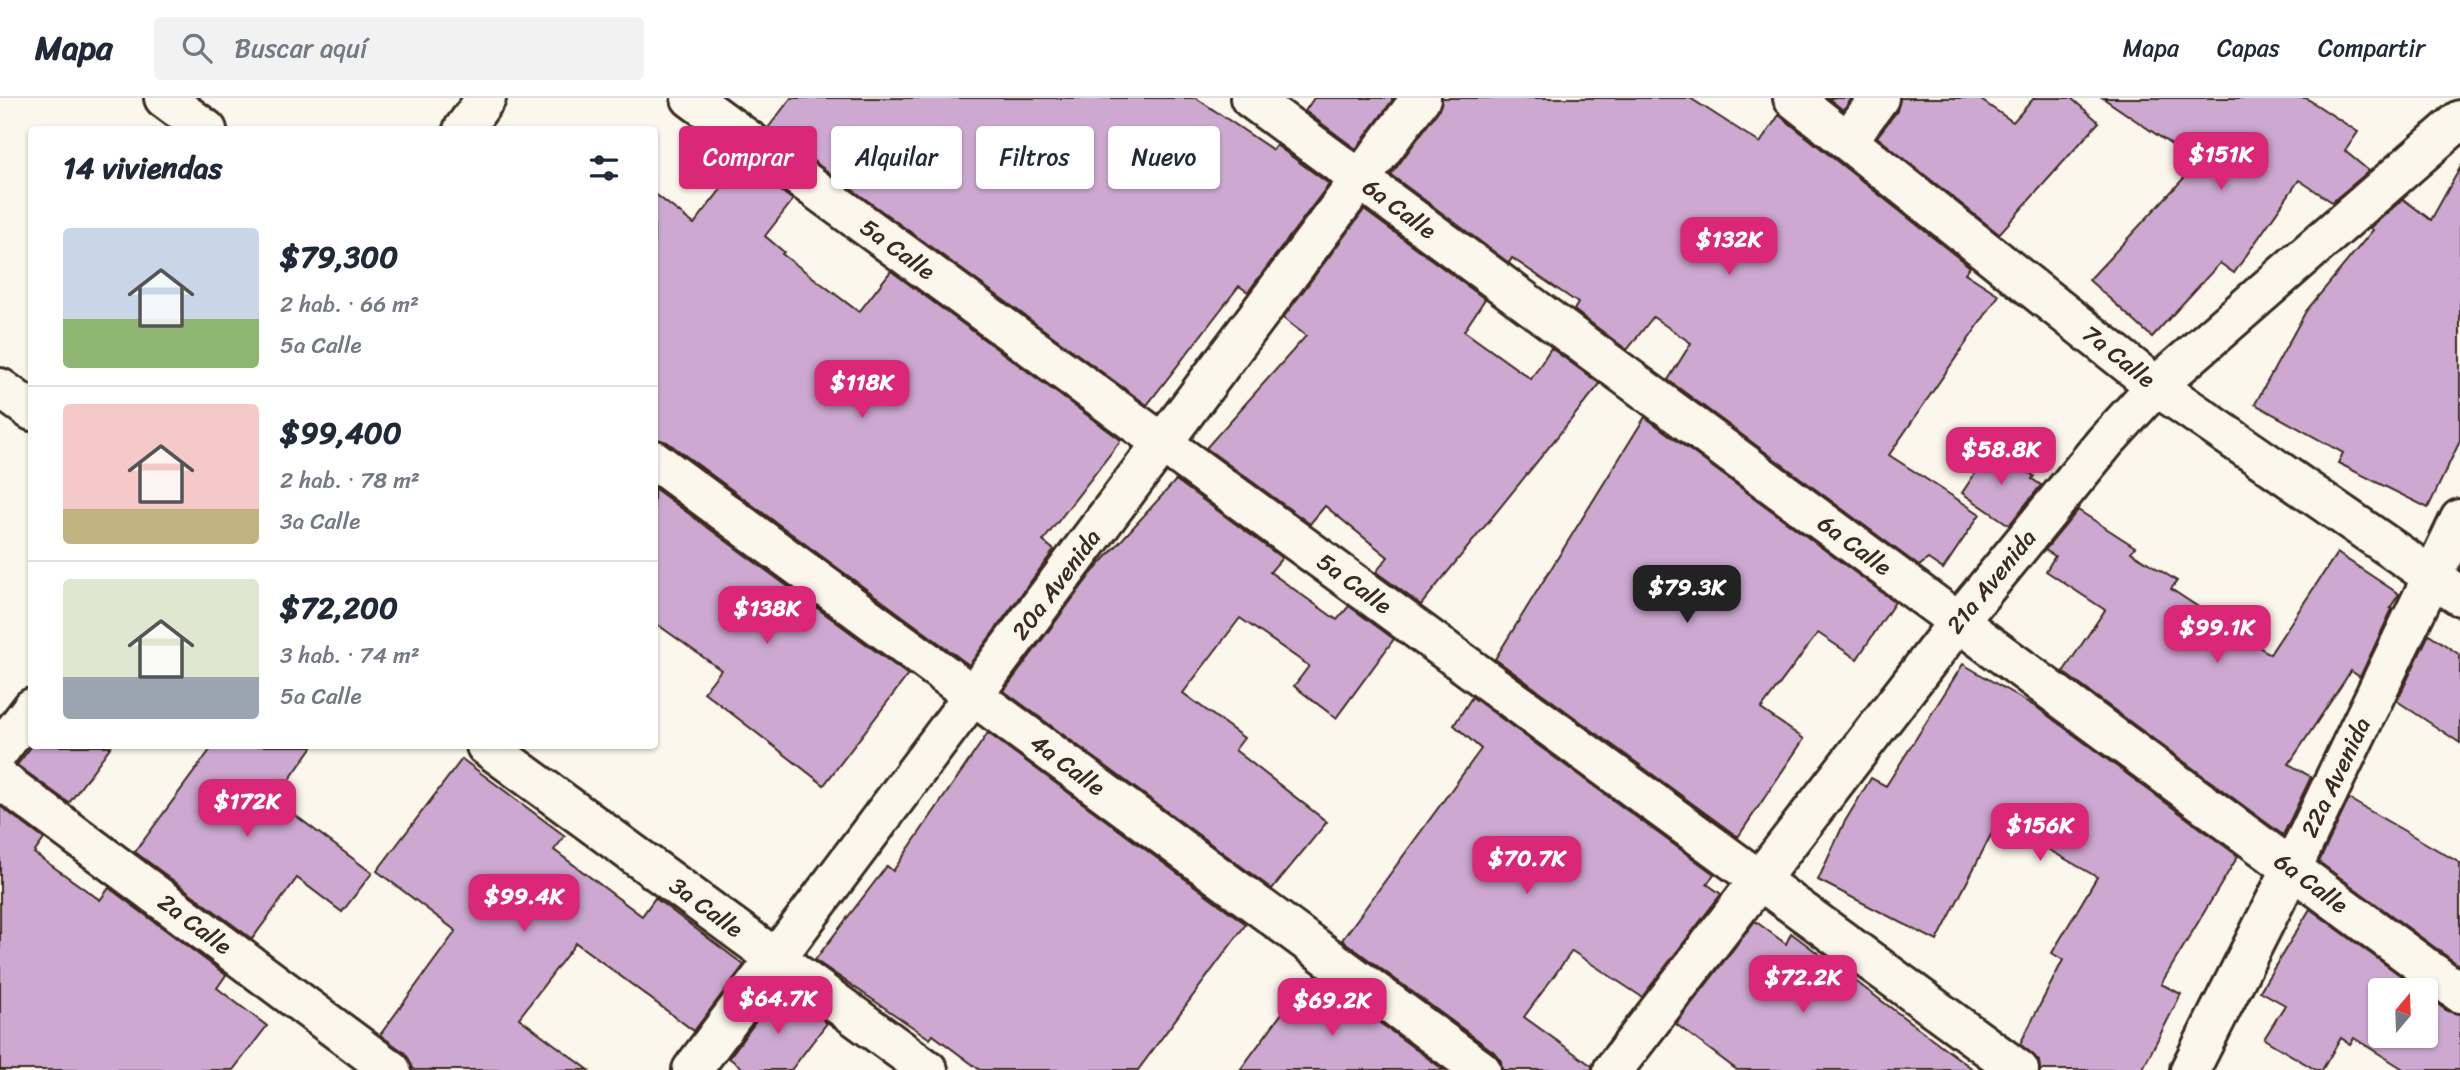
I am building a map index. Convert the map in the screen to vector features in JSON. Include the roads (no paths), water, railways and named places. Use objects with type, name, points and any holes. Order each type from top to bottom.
[{"type":"street","points":[[164,98],[202,126]]},
{"type":"street","points":[[466,126],[486,98]]},
{"type":"street","name":"5a Calle","points":[[691,98],[2019,1070]]},
{"type":"street","name":"6a Calle","points":[[1250,98],[2460,993]]},
{"type":"street","name":"20a Avenida","points":[[692,1070],[1421,98]]},
{"type":"street","name":"7a Calle","points":[[1793,98],[1849,139],[2156,386],[2446,586]]},
{"type":"street","points":[[1849,139],[1879,98]]},
{"type":"street","name":"21a Avenida","points":[[1614,1070],[1758,879],[1958,622],[2105,442],[2156,386],[2460,120]]},
{"type":"street","points":[[0,388],[28,408]]},
{"type":"street","name":"4a Calle","points":[[658,463],[1481,1070]]},
{"type":"street","name":"22a Avenida","points":[[2190,1070],[2291,870],[2446,586],[2460,519]]},
{"type":"street","points":[[0,750],[28,713]]},
{"type":"street","name":"3a Calle","points":[[490,749],[928,1070]]},
{"type":"street","name":"2a Calle","points":[[0,779],[391,1070]]}]
